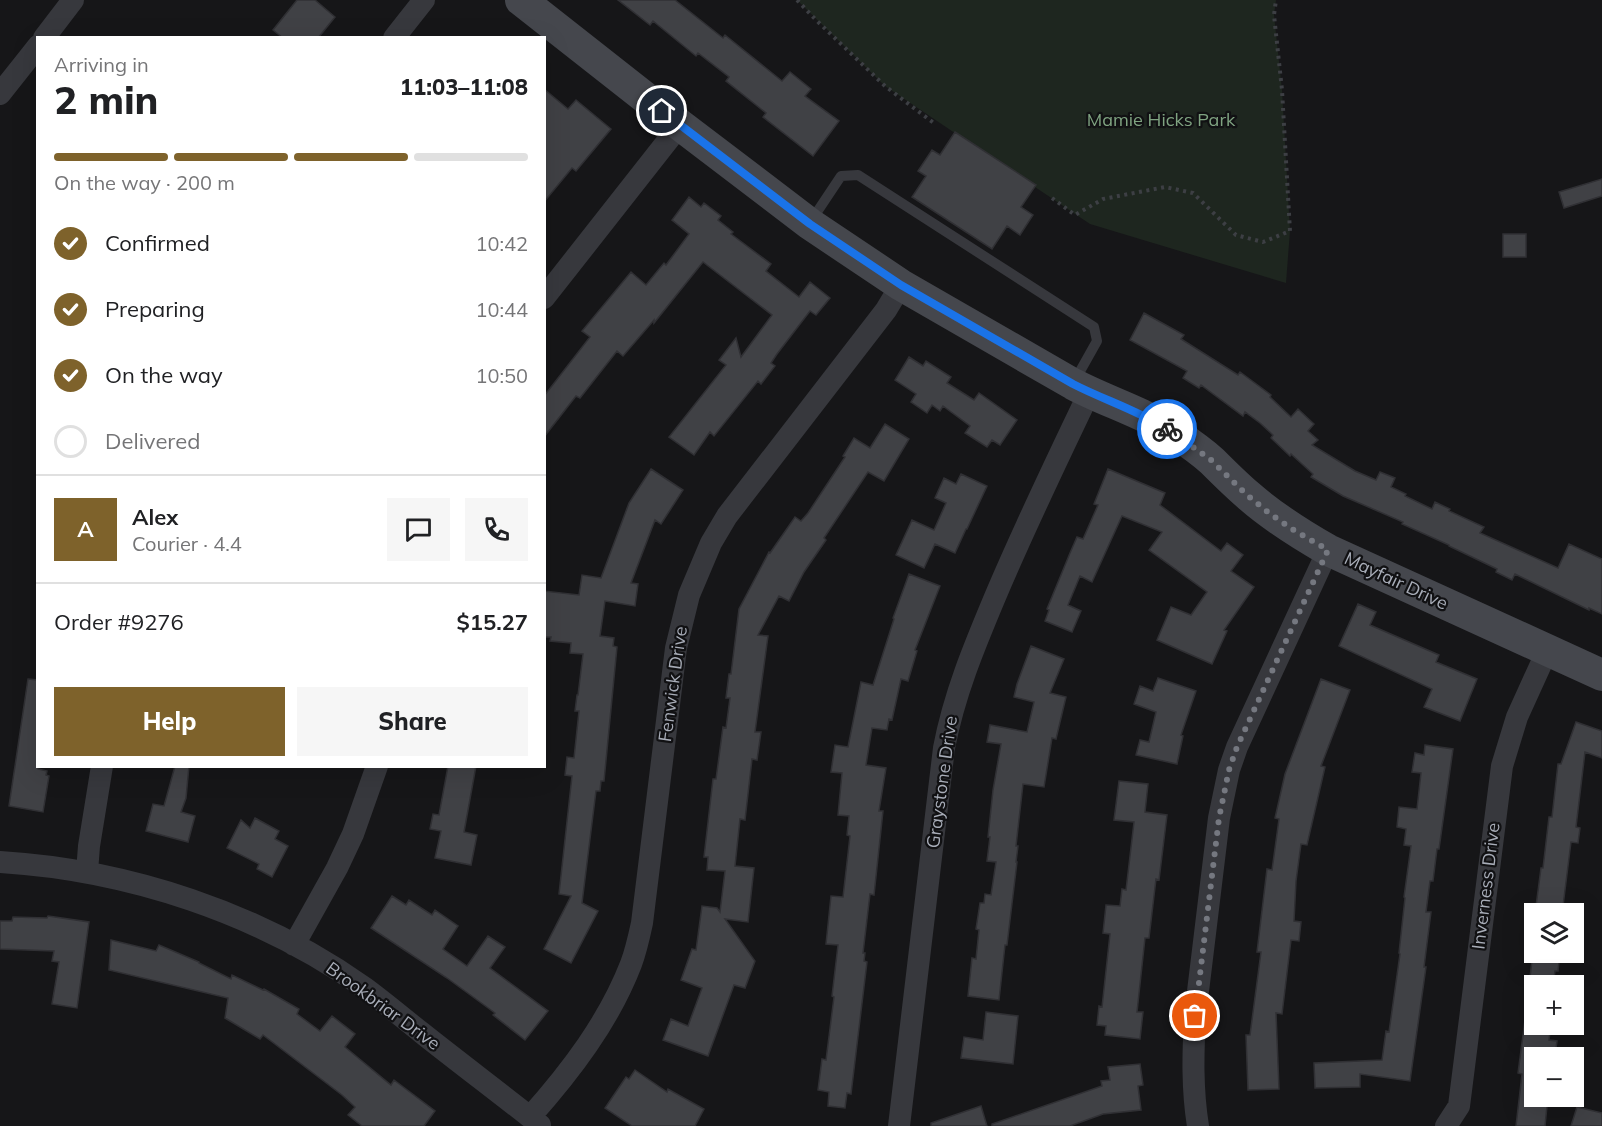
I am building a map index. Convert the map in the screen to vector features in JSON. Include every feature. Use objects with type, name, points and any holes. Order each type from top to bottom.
[{"type":"street","points":[[396,36],[424,0]]},
{"type":"street","name":"Mayfair Drive","points":[[521,0],[810,224],[901,285],[1081,388],[1128,408],[1177,434],[1210,459],[1269,513],[1328,550],[1602,675]]},
{"type":"street","points":[[45,36],[68,2]]},
{"type":"street","points":[[0,94],[36,49]]},
{"type":"street","points":[[546,295],[680,124]]},
{"type":"street","name":"Fenwick Drive","points":[[536,1121],[547,1097],[599,1028],[614,1003],[632,961],[642,923],[676,648],[689,595],[700,566],[727,516],[886,310],[901,285]]},
{"type":"street","name":"Graystone Drive","points":[[899,1126],[944,748],[951,714],[968,659],[1081,388]]},
{"type":"street","points":[[1198,1126],[1194,1085],[1195,1016],[1219,818],[1229,770],[1237,747],[1328,550]]},
{"type":"street","name":"Inverness Drive","points":[[1446,1126],[1459,1106],[1502,766],[1517,717],[1547,651]]},
{"type":"street","points":[[87,872],[102,768]]},
{"type":"street","points":[[294,945],[354,834],[376,768]]},
{"type":"street","name":"Brookbriar Drive","points":[[0,862],[87,872],[133,882],[206,905],[257,927],[294,945],[365,988],[536,1121]]},
{"type":"lane","points":[[810,224],[841,176],[858,175],[1095,327],[1097,341],[1081,388]]},
{"type":"path","points":[[797,0],[823,28],[885,86],[935,124]]},
{"type":"path","points":[[1052,198],[1075,215],[1103,199],[1165,187],[1193,193],[1236,235],[1263,242],[1290,231],[1282,90],[1274,15],[1276,0]]},
{"type":"green space","name":"Mamie Hicks Park","points":[[797,0],[1276,0],[1274,15],[1282,90],[1290,231],[1286,283],[1090,224],[885,86]]},
{"type":"building","points":[[297,0],[315,0],[335,17],[320,36],[280,36],[273,30]]},
{"type":"building","points":[[618,0],[675,0],[723,38],[725,35],[782,81],[790,72],[811,89],[805,96],[839,121],[813,156],[763,117],[766,113],[726,81],[729,77],[698,53],[696,56],[653,21],[650,25]]},
{"type":"building","points":[[546,91],[568,109],[576,100],[611,129],[576,171],[572,168],[546,200]]},
{"type":"building","points":[[955,132],[1036,185],[1021,207],[1033,215],[1020,235],[1007,226],[992,249],[912,197],[926,176],[918,171],[932,150],[940,155]]},
{"type":"building","points":[[1602,179],[1602,196],[1564,208],[1559,192]]},
{"type":"building","points":[[689,197],[701,207],[704,203],[721,216],[718,220],[733,232],[731,234],[771,264],[766,271],[799,297],[810,282],[830,298],[816,315],[810,311],[777,354],[771,363],[775,366],[761,384],[758,381],[714,436],[710,432],[694,455],[669,437],[726,365],[719,360],[736,338],[741,357],[772,315],[703,262],[654,323],[654,320],[623,356],[617,351],[580,398],[576,396],[546,434],[546,393],[590,337],[582,331],[631,272],[646,285],[664,263],[666,265],[689,234],[672,220]]},
{"type":"building","points":[[1503,234],[1526,234],[1526,257],[1503,257]]},
{"type":"building","points":[[1144,313],[1184,335],[1181,339],[1238,375],[1240,372],[1271,395],[1270,397],[1291,417],[1298,409],[1314,424],[1308,431],[1318,440],[1312,445],[1355,471],[1376,480],[1380,472],[1395,478],[1391,487],[1406,494],[1405,496],[1432,509],[1435,502],[1450,509],[1449,511],[1484,527],[1480,533],[1558,568],[1569,544],[1602,559],[1602,614],[1515,574],[1512,580],[1496,572],[1497,569],[1402,524],[1403,522],[1343,496],[1311,477],[1313,474],[1271,438],[1273,435],[1260,423],[1245,412],[1243,416],[1201,385],[1199,388],[1183,378],[1187,371],[1130,340]]},
{"type":"building","points":[[909,357],[923,366],[926,361],[951,377],[947,383],[974,400],[979,393],[1017,420],[1000,445],[992,440],[987,447],[965,433],[970,426],[943,406],[940,411],[932,405],[927,413],[911,402],[916,394],[895,380]]},
{"type":"building","points":[[885,424],[909,439],[884,481],[868,472],[824,538],[826,540],[804,572],[789,601],[779,596],[758,635],[768,636],[755,732],[761,732],[757,760],[752,759],[745,820],[740,819],[735,866],[754,868],[748,922],[725,919],[755,961],[745,988],[734,985],[708,1056],[663,1040],[671,1019],[688,1026],[702,988],[681,980],[692,949],[696,950],[702,906],[717,908],[720,912],[725,871],[707,870],[708,857],[704,857],[713,779],[716,779],[723,727],[726,728],[730,698],[726,698],[739,609],[769,552],[795,517],[801,521],[808,513],[845,457],[843,456],[854,438],[870,448]]},
{"type":"building","points":[[651,469],[683,490],[661,524],[655,520],[631,583],[638,584],[635,606],[605,601],[600,636],[614,638],[613,646],[617,647],[604,781],[601,781],[600,791],[596,791],[582,903],[598,911],[571,963],[544,949],[571,896],[559,894],[572,776],[565,775],[567,757],[574,758],[579,711],[575,711],[583,654],[570,653],[571,643],[550,641],[551,637],[546,637],[546,591],[579,595],[582,575],[601,578],[629,503]]},
{"type":"building","points":[[1108,469],[1165,493],[1160,505],[1221,551],[1227,543],[1243,555],[1231,571],[1254,587],[1224,630],[1227,631],[1212,664],[1157,640],[1171,607],[1191,615],[1207,592],[1149,550],[1162,532],[1122,516],[1092,582],[1080,576],[1068,605],[1081,611],[1072,632],[1045,621],[1049,610],[1047,609],[1077,537],[1083,539],[1098,505],[1094,504]]},
{"type":"building","points":[[961,474],[987,486],[955,553],[935,544],[924,568],[896,555],[912,520],[934,530],[946,503],[935,498],[944,478],[956,484]]},
{"type":"building","points":[[909,574],[940,586],[915,650],[917,651],[908,681],[901,679],[892,720],[889,719],[887,730],[872,728],[866,765],[886,768],[879,811],[883,811],[874,895],[870,894],[863,953],[865,953],[864,961],[867,962],[851,1094],[847,1093],[845,1108],[828,1106],[829,1092],[818,1090],[822,1059],[826,1060],[838,945],[826,944],[831,896],[843,897],[850,836],[847,835],[849,816],[838,815],[842,773],[831,772],[835,745],[848,747],[861,682],[873,685]]},
{"type":"building","points":[[1358,604],[1376,612],[1370,625],[1439,655],[1436,662],[1477,679],[1460,721],[1424,707],[1432,689],[1339,646]]},
{"type":"building","points":[[1031,646],[1064,659],[1050,693],[1066,697],[1056,739],[1052,738],[1044,787],[1023,784],[1016,846],[1018,846],[1017,862],[999,1000],[968,996],[972,958],[976,959],[979,930],[976,929],[980,903],[984,903],[985,894],[991,895],[996,862],[987,861],[990,837],[988,837],[1001,744],[987,742],[990,725],[1027,732],[1034,702],[1014,697]]},
{"type":"building","points":[[1158,678],[1196,691],[1181,735],[1183,736],[1177,764],[1136,755],[1140,740],[1149,742],[1156,712],[1134,704],[1140,686],[1153,691]]},
{"type":"building","points":[[28,679],[36,680],[36,768],[47,771],[46,775],[49,776],[43,812],[9,806]]},
{"type":"building","points":[[1321,679],[1350,690],[1321,766],[1325,767],[1307,845],[1301,844],[1294,921],[1301,922],[1299,941],[1291,940],[1282,1014],[1276,1013],[1279,1089],[1248,1090],[1246,1035],[1250,1035],[1261,952],[1257,952],[1267,869],[1272,870],[1279,819],[1275,818],[1285,774]]},
{"type":"building","points":[[1576,722],[1602,731],[1602,758],[1585,752],[1576,827],[1580,828],[1578,843],[1571,842],[1563,903],[1536,903],[1549,817],[1552,817],[1558,764],[1561,764]]},
{"type":"building","points":[[1425,745],[1453,749],[1439,849],[1437,849],[1433,881],[1430,881],[1426,912],[1431,912],[1424,967],[1426,967],[1410,1081],[1360,1074],[1360,1087],[1315,1088],[1314,1063],[1382,1060],[1386,1031],[1389,1032],[1400,954],[1411,846],[1404,845],[1406,829],[1397,827],[1399,807],[1417,809],[1421,773],[1412,772],[1415,753],[1424,755]]},
{"type":"building","points":[[174,768],[189,768],[186,798],[181,812],[195,816],[188,842],[146,831],[153,804],[164,806]]},
{"type":"building","points":[[448,768],[476,768],[464,832],[477,835],[471,865],[435,858],[441,831],[430,829],[433,814],[439,815]]},
{"type":"building","points":[[1119,781],[1148,784],[1145,812],[1167,815],[1149,938],[1145,938],[1137,1012],[1143,1012],[1140,1039],[1105,1035],[1106,1026],[1097,1025],[1099,1006],[1102,1007],[1110,934],[1103,933],[1106,905],[1120,906],[1122,889],[1126,890],[1134,822],[1114,820]]},
{"type":"building","points":[[255,818],[279,831],[275,839],[288,846],[272,877],[257,869],[259,864],[227,848],[241,820],[250,828]]},
{"type":"building","points":[[392,896],[406,905],[409,900],[432,915],[435,910],[458,926],[443,949],[467,966],[488,936],[505,947],[490,968],[548,1011],[525,1040],[493,1015],[495,1013],[447,978],[371,928]]},
{"type":"building","points":[[48,916],[89,922],[77,1008],[52,1004],[59,962],[52,961],[54,951],[0,949],[0,921],[12,921],[13,917],[47,918]]},
{"type":"building","points":[[111,940],[156,951],[159,945],[231,979],[232,975],[264,989],[299,1009],[297,1014],[320,1031],[332,1016],[355,1034],[345,1047],[391,1085],[394,1080],[435,1111],[424,1126],[362,1126],[348,1115],[355,1107],[342,1095],[263,1035],[260,1039],[225,1018],[228,998],[109,970]]},
{"type":"building","points":[[1532,963],[1559,963],[1558,971],[1555,971],[1554,975],[1530,975]]},
{"type":"building","points":[[986,1012],[1018,1016],[1013,1064],[961,1058],[964,1037],[983,1040]]},
{"type":"building","points":[[1524,1028],[1524,1035],[1550,1035],[1549,1040],[1557,1041],[1556,1047],[1524,1047],[1524,1107],[1547,1107],[1545,1126],[1516,1126],[1522,1074],[1518,1073]]},
{"type":"building","points":[[1140,1064],[1143,1085],[1138,1086],[1141,1110],[1103,1114],[1070,1126],[992,1126],[992,1124],[1102,1086],[1101,1081],[1110,1080],[1108,1067]]},
{"type":"building","points":[[635,1070],[667,1092],[668,1089],[704,1109],[695,1126],[632,1126],[605,1108],[626,1077],[629,1079]]},
{"type":"building","points":[[981,1106],[987,1126],[931,1126],[931,1123]]},
{"type":"building","points":[[1577,1107],[1602,1113],[1602,1126],[1571,1126]]},
{"type":"way so far","points":[[1167,429],[1210,459],[1269,513],[1328,550],[1237,747],[1229,770],[1219,818],[1195,1016]]},
{"type":"route","points":[[662,111],[810,224],[901,285],[1089,393],[1128,408],[1167,429]]}]
